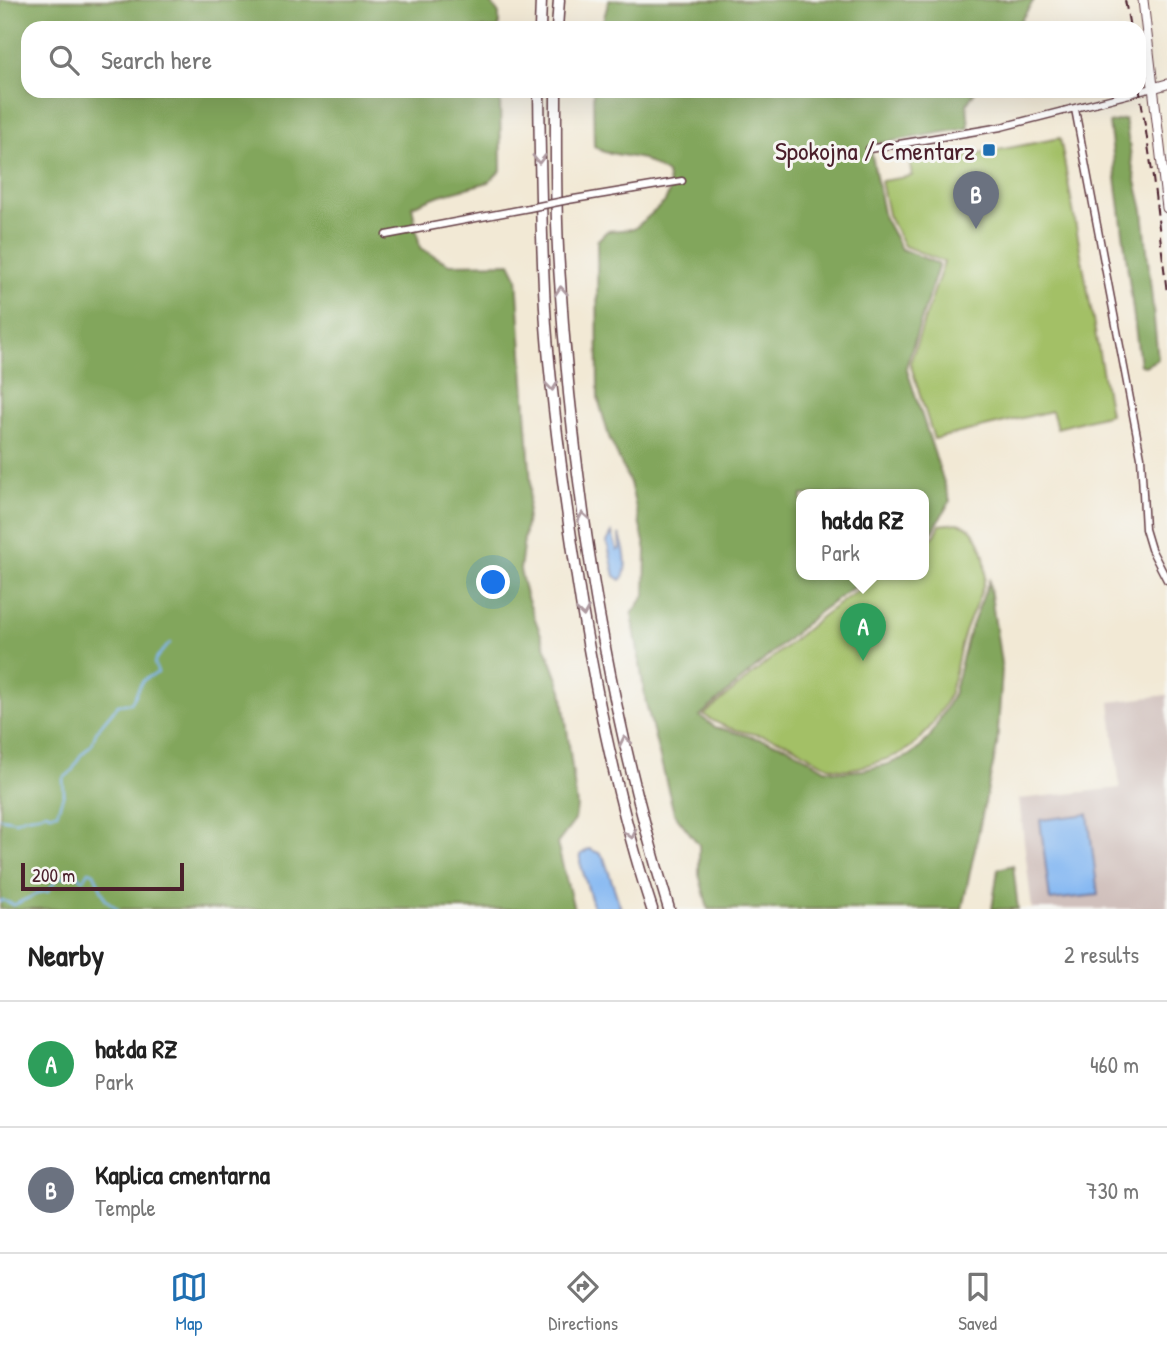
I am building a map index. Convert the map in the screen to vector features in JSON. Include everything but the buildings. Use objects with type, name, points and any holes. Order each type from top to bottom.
[{"type":"highway","points":[[540,21],[541,0]]},
{"type":"highway","points":[[558,21],[559,0]]},
{"type":"highway","points":[[539,98],[541,238],[546,327],[565,504],[599,701],[618,785],[652,909]]},
{"type":"highway","points":[[556,98],[559,265],[580,502],[609,666],[632,771],[669,909]]},
{"type":"street","points":[[1143,0],[1145,21]]},
{"type":"street","points":[[1146,26],[1167,208]]},
{"type":"street","points":[[1146,90],[1167,84]]},
{"type":"street","points":[[869,149],[982,131],[1116,98]]},
{"type":"street","points":[[1075,109],[1140,449],[1145,529],[1151,549],[1167,580]]},
{"type":"street","points":[[386,234],[682,181]]},
{"type":"shaded area","points":[[1167,695],[1167,909],[1032,909],[1019,799],[1120,788],[1110,702]]},
{"type":"green space","points":[[0,0],[489,0],[499,14],[499,21],[21,21],[21,98],[500,98],[501,170],[489,182],[440,195],[412,206],[420,248],[449,264],[510,263],[517,277],[531,485],[520,570],[526,595],[562,690],[577,806],[575,820],[557,844],[574,909],[0,909]]},
{"type":"green space","points":[[609,0],[1034,0],[1020,21],[603,21]]},
{"type":"green space","points":[[593,98],[971,98],[967,104],[969,128],[870,145],[884,218],[901,249],[939,264],[906,367],[950,501],[929,534],[929,489],[796,489],[796,580],[864,580],[819,612],[700,716],[715,727],[786,746],[825,769],[842,772],[863,770],[908,756],[921,747],[931,735],[953,695],[968,636],[989,581],[1002,670],[997,746],[962,909],[708,909],[699,874],[699,845],[674,813],[646,703],[632,614],[645,595],[646,550],[630,483],[609,437],[598,398],[597,241],[607,231],[634,229],[665,202],[670,190],[667,174],[643,159],[604,152],[594,146]]},
{"type":"green space","points":[[1125,119],[1143,210],[1158,359],[1145,366],[1140,365],[1109,123]]},
{"type":"green space","points":[[1060,138],[1110,414],[1057,428],[1052,411],[934,439],[910,363],[944,262],[904,246],[888,215],[881,181],[912,176],[909,159],[950,151],[952,159]]},
{"type":"green space","points":[[958,523],[972,530],[984,557],[984,580],[964,635],[948,698],[932,724],[913,745],[888,759],[850,769],[833,768],[784,742],[723,726],[704,715],[822,616],[872,580],[929,580],[929,539],[935,535],[940,525]]},
{"type":"green space","points":[[1013,865],[1018,909],[992,909],[998,869]]},
{"type":"water","points":[[612,533],[617,550],[620,549],[619,534],[624,551],[626,564],[621,580],[615,576],[607,542]]},
{"type":"water","points":[[1088,814],[1098,895],[1050,900],[1040,820]]},
{"type":"water","points":[[589,849],[604,858],[621,909],[594,909],[580,862],[581,854]]},
{"type":"waterway","points":[[0,818],[16,821],[46,812],[57,813],[64,793],[63,779],[72,771],[80,756],[92,744],[97,730],[118,705],[131,703],[143,681],[158,673],[154,663],[170,643]]},
{"type":"waterway","points":[[0,902],[2,900],[14,905],[41,892],[48,892],[58,877],[67,877],[71,868],[82,879],[89,871],[94,873],[106,900],[118,909]]},
{"type":"railway","points":[[1125,0],[1129,21]]},
{"type":"railway","points":[[1141,98],[1167,293]]},
{"type":"place","name":"Spokojna / Cmentarz","points":[[989,150]]},
{"type":"place","name":"Kaplica cmentarna","points":[[976,229]]},
{"type":"place","name":"hałda RZ","points":[[863,661]]}]
